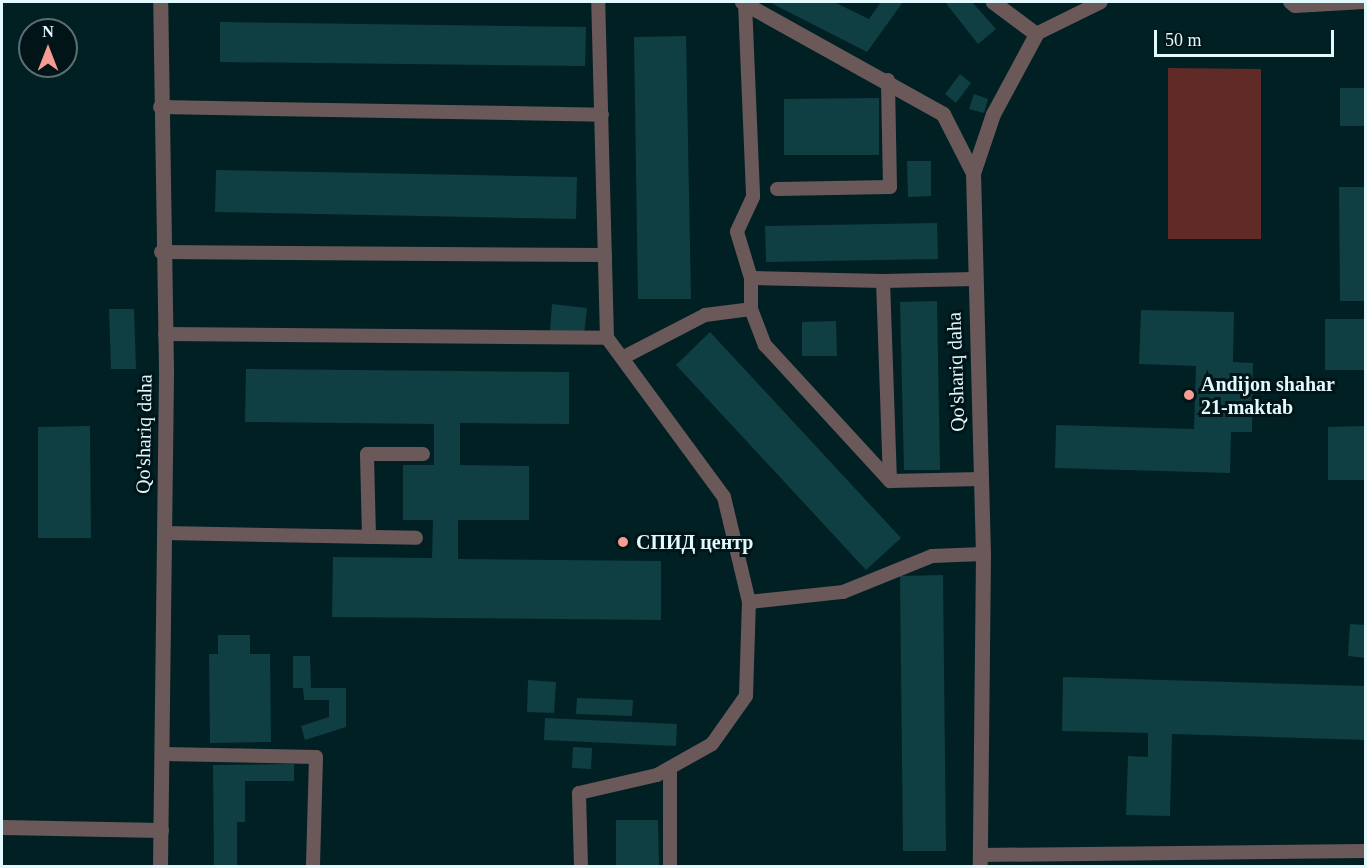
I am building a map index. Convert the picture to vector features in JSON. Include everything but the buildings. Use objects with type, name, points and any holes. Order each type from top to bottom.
[{"type":"street","name":"Qo'shariq daha","points":[[160,2],[161,252],[165,334],[160,867]]},
{"type":"street","name":"Qo'shariq daha","points":[[744,2],[888,80],[943,114],[973,173],[983,554],[980,861]]},
{"type":"street","points":[[973,173],[993,114],[1036,34],[993,2]]},
{"type":"street","points":[[2,827],[161,830]]},
{"type":"lane","points":[[581,867],[579,793],[670,768],[712,744],[746,696],[749,602],[724,497],[624,357],[607,338],[598,2]]},
{"type":"lane","points":[[744,2],[753,197],[737,232],[751,278],[751,309],[765,345],[890,481],[981,479]]},
{"type":"lane","points":[[1036,34],[1101,2]]},
{"type":"lane","points":[[1290,2],[1364,2]]},
{"type":"lane","points":[[777,189],[890,187],[888,80]]},
{"type":"lane","points":[[160,107],[602,115]]},
{"type":"lane","points":[[161,252],[605,255]]},
{"type":"lane","points":[[751,278],[883,281],[974,279]]},
{"type":"lane","points":[[883,281],[890,481]]},
{"type":"lane","points":[[624,357],[705,315],[751,309]]},
{"type":"lane","points":[[165,334],[607,338]]},
{"type":"lane","points":[[369,537],[368,454],[423,454]]},
{"type":"lane","points":[[164,533],[416,538]]},
{"type":"lane","points":[[749,602],[843,592],[932,556],[983,554]]},
{"type":"lane","points":[[162,754],[316,757],[313,867]]},
{"type":"lane","points":[[670,768],[670,867]]},
{"type":"lane","points":[[980,861],[1365,852]]},
{"type":"shaded area","points":[[1168,68],[1261,69],[1261,239],[1168,239]]},
{"type":"place","name":"Andijon shahar 21-maktab","points":[[1189,395]]},
{"type":"place","name":"СПИД центр","points":[[623,542]]}]
